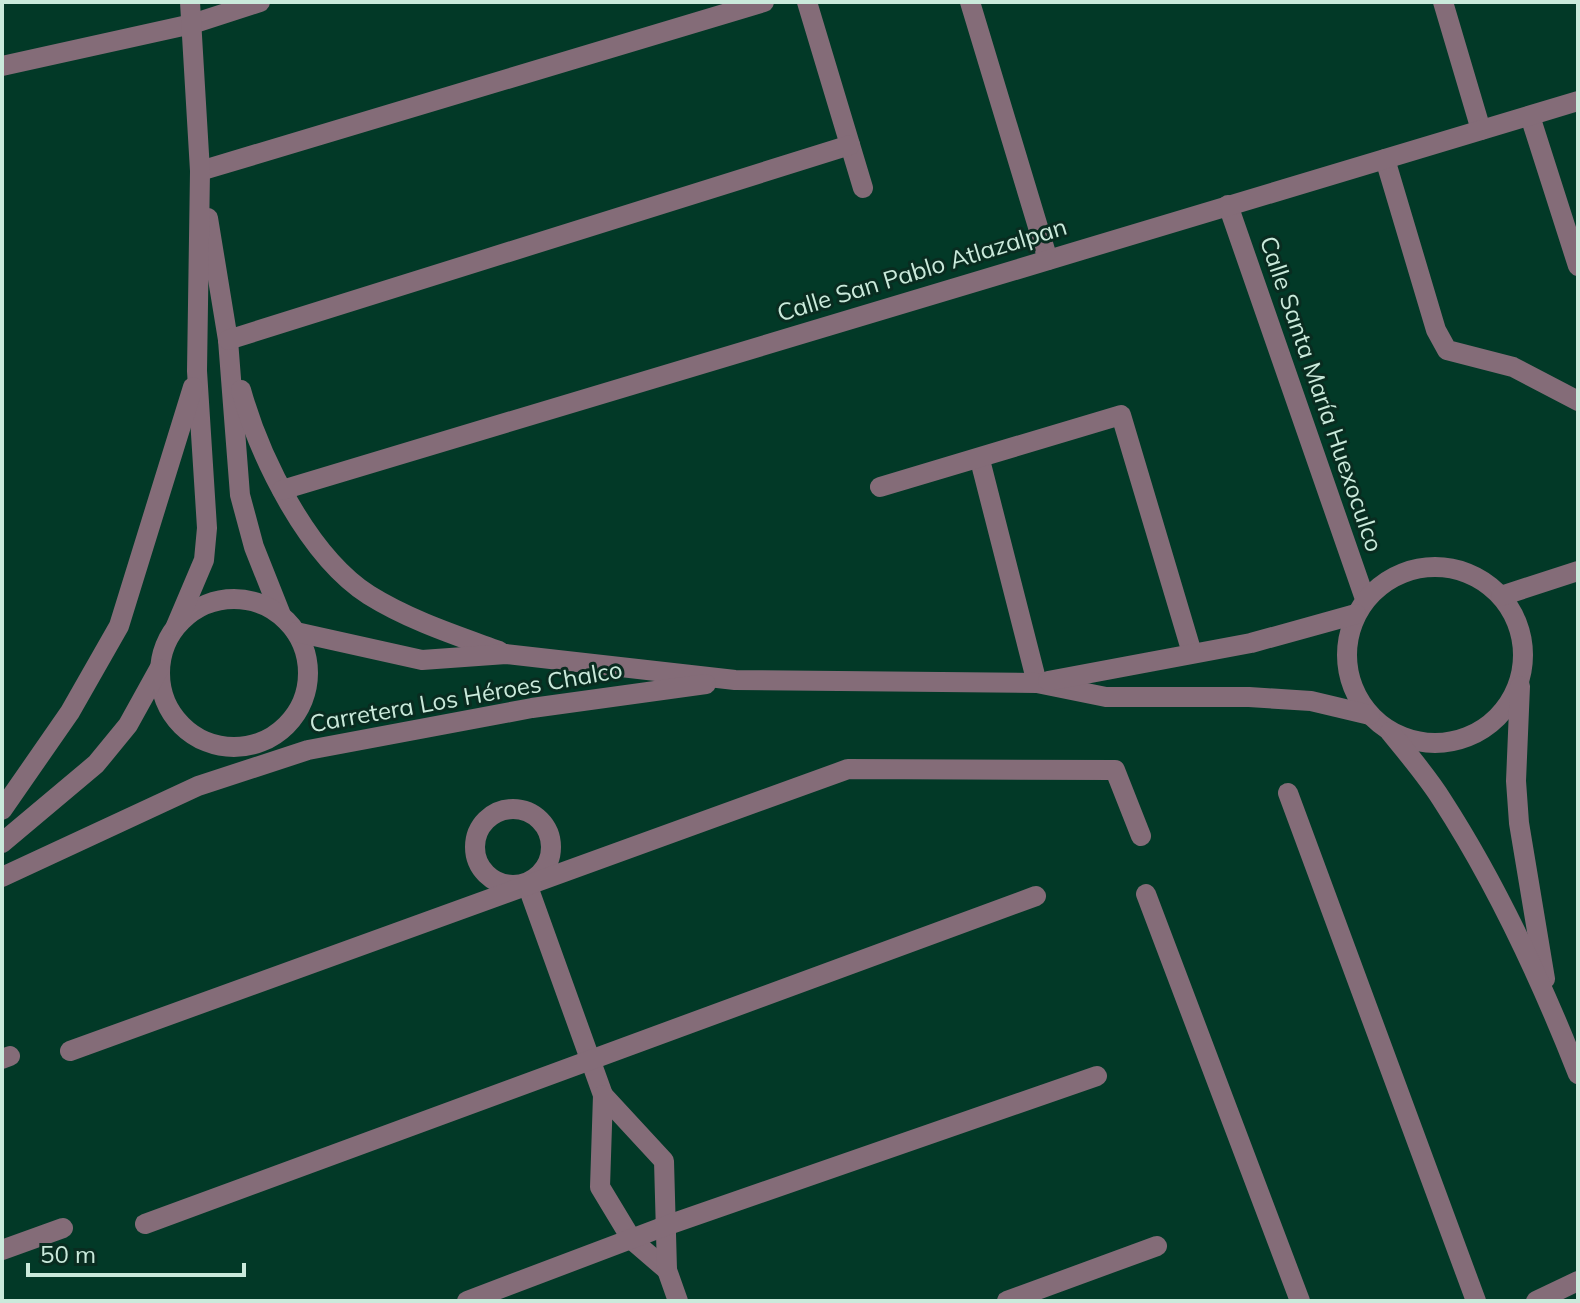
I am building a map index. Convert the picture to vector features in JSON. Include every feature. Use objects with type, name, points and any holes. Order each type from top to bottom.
[{"type":"street","points":[[176,626],[193,610],[214,601],[237,598],[260,603],[281,615],[296,632],[306,653],[308,677],[304,700],[293,720],[275,736],[254,746],[231,748],[207,744],[187,732],[171,714],[161,693],[159,669],[164,645],[176,626],[204,560],[207,528],[197,371],[200,171],[190,2]]},
{"type":"street","points":[[2,66],[192,24],[260,2]]},
{"type":"street","points":[[200,171],[764,2]]},
{"type":"street","points":[[807,2],[863,188]]},
{"type":"street","points":[[970,2],[1048,260]]},
{"type":"street","points":[[1443,2],[1481,130]]},
{"type":"street","name":"Calle San Pablo Atlazalpan","points":[[282,490],[1578,101]]},
{"type":"street","points":[[1530,116],[1578,266]]},
{"type":"street","points":[[228,340],[850,145]]},
{"type":"street","points":[[1385,159],[1436,330],[1447,350],[1513,367],[1578,401]]},
{"type":"street","points":[[200,171],[228,340],[240,495],[254,547],[281,615]]},
{"type":"street","name":"Calle Santa María Huexoculco","points":[[1228,205],[1361,606]]},
{"type":"street","points":[[228,340],[251,424],[282,490],[311,539],[367,594],[423,623],[506,654]]},
{"type":"street","points":[[2,810],[70,712],[119,626],[197,371]]},
{"type":"street","points":[[880,487],[980,460],[1121,415],[1192,653]]},
{"type":"street","points":[[980,460],[1037,683]]},
{"type":"street","points":[[1549,999],[1519,823],[1516,781],[1523,650],[1517,622],[1501,596],[1477,577],[1448,567],[1417,568],[1388,579],[1361,606],[1348,639],[1347,666],[1355,692],[1370,715],[1389,731],[1442,799],[1549,999],[1578,1074]]},
{"type":"street","points":[[1501,596],[1578,571]]},
{"type":"street","points":[[1037,683],[1251,643],[1361,606]]},
{"type":"street","points":[[296,632],[422,660],[506,654]]},
{"type":"street","name":"Carretera Los Héroes Chalco","points":[[506,654],[735,680]]},
{"type":"street","points":[[2,843],[96,764],[128,725],[159,669]]},
{"type":"street","points":[[1389,731],[1414,741],[1441,743],[1467,737],[1491,724],[1508,703],[1520,679]]},
{"type":"street","points":[[735,680],[1037,683],[1106,697],[1311,701],[1370,715]]},
{"type":"street","name":"Carretera Los Héroes Chalco","points":[[2,877],[198,786],[308,750],[532,708],[735,680]]},
{"type":"street","points":[[275,736],[308,750]]},
{"type":"street","points":[[198,786],[231,748]]},
{"type":"street","points":[[70,1051],[848,769],[1115,770],[1141,836]]},
{"type":"street","points":[[1288,793],[1476,1301]]},
{"type":"street","points":[[527,884],[603,1095],[600,1187],[632,1240],[667,1270]]},
{"type":"street","points":[[1146,894],[1300,1301]]},
{"type":"street","points":[[145,1224],[591,1057],[1036,896]]},
{"type":"street","points":[[467,1301],[668,1225],[1097,1076]]},
{"type":"street","points":[[603,1095],[664,1161],[667,1270],[678,1301]]},
{"type":"street","points":[[2,1250],[63,1228]]},
{"type":"street","points":[[1007,1301],[1157,1246]]},
{"type":"street","points":[[1536,1301],[1578,1281]]}]
